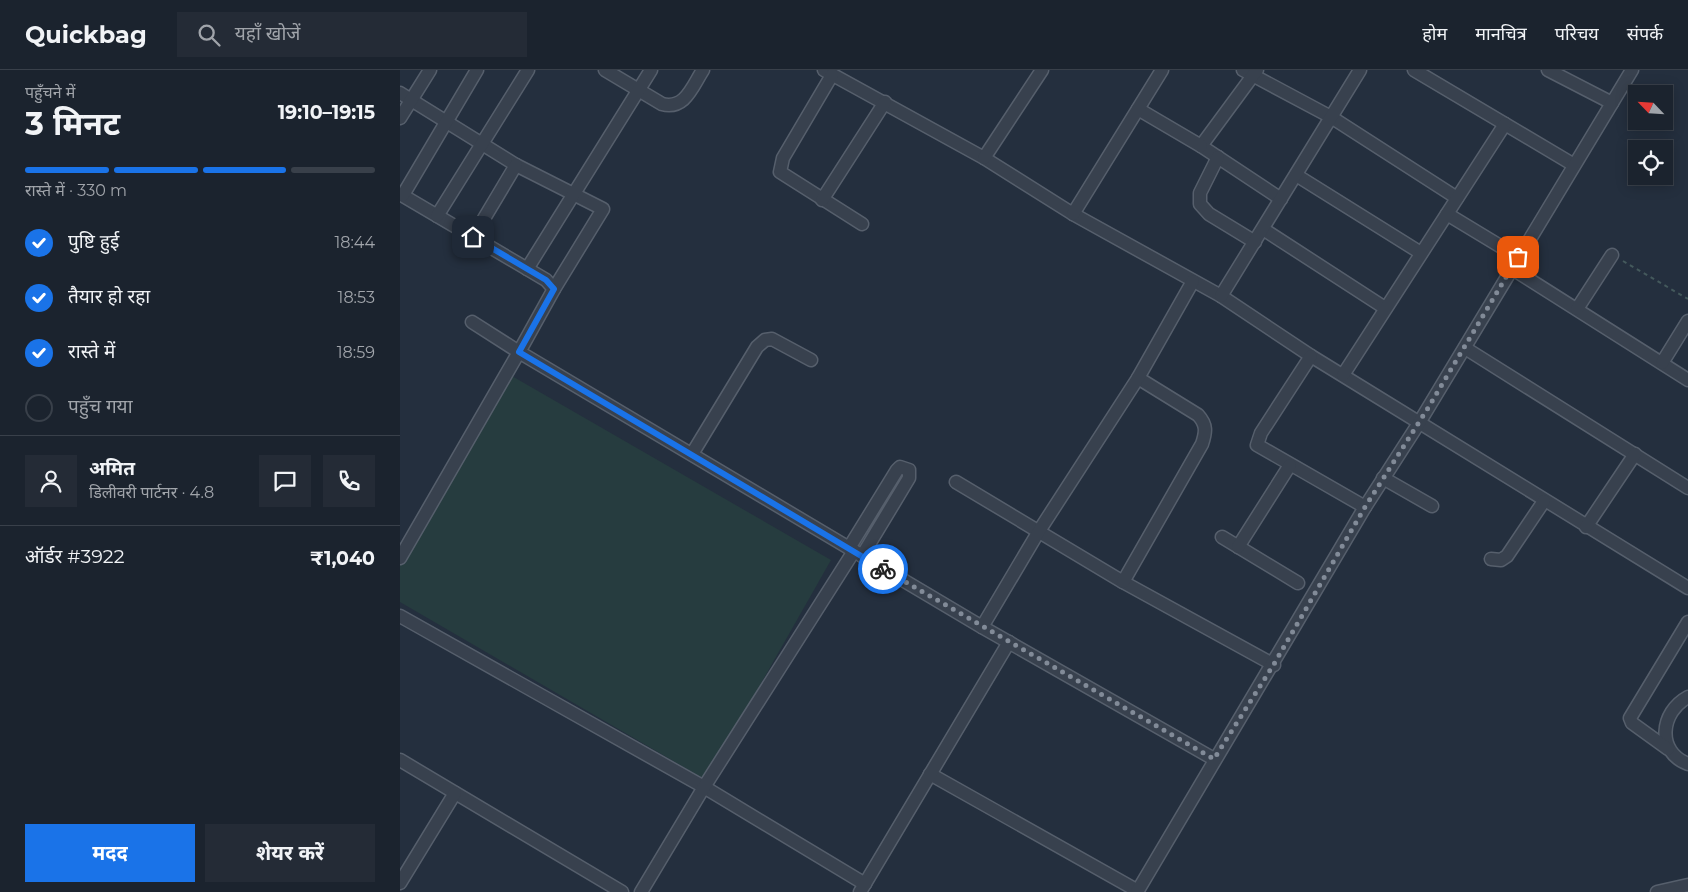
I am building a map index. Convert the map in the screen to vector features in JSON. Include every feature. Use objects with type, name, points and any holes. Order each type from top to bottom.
[{"type":"street","points":[[400,118],[430,70]]},
{"type":"street","points":[[477,70],[401,195],[546,280],[554,289]]},
{"type":"street","points":[[437,216],[528,70]]},
{"type":"street","points":[[605,70],[662,104],[671,106],[680,103],[703,70]]},
{"type":"street","points":[[527,269],[651,70]]},
{"type":"street","points":[[984,158],[1042,70]]},
{"type":"street","points":[[1073,214],[1162,70]]},
{"type":"street","points":[[1221,296],[1360,70]]},
{"type":"street","points":[[1414,70],[1574,165]]},
{"type":"street","points":[[1548,70],[1612,103]]},
{"type":"street","points":[[930,774],[1138,892],[1214,759],[1274,664],[1365,507],[1419,422],[1632,70]]},
{"type":"street","points":[[1201,146],[1251,72],[1331,117],[1457,198]]},
{"type":"street","points":[[862,224],[785,177],[780,172],[780,167],[828,73],[885,102],[984,158],[1073,214],[1221,296],[1310,356],[1688,588]]},
{"type":"street","points":[[400,93],[516,165],[603,210],[554,289],[400,558]]},
{"type":"street","points":[[822,200],[885,102]]},
{"type":"street","points":[[1138,109],[1201,146],[1281,199]]},
{"type":"street","points":[[1343,375],[1505,124]]},
{"type":"street","points":[[1218,157],[1200,193],[1200,204],[1209,214],[1255,242]]},
{"type":"street","points":[[473,237],[516,165]]},
{"type":"street","points":[[1296,175],[1421,253]]},
{"type":"street","points":[[1446,214],[1518,257]]},
{"type":"street","points":[[1263,229],[1385,308]]},
{"type":"street","points":[[1577,310],[1616,258]]},
{"type":"street","points":[[1511,268],[1688,380]]},
{"type":"street","points":[[982,627],[1040,531],[1138,378],[1192,281]]},
{"type":"street","points":[[1665,365],[1685,334],[1688,321]]},
{"type":"street","points":[[472,322],[519,352],[982,627],[1214,759]]},
{"type":"street","points":[[692,454],[757,347],[765,340],[772,339],[811,360]]},
{"type":"street","points":[[1464,348],[1688,488]]},
{"type":"street","points":[[1310,356],[1261,433],[1257,445],[1365,507]]},
{"type":"street","points":[[1123,582],[1202,444],[1206,432],[1204,422],[1198,415],[1138,378]]},
{"type":"street","points":[[1586,527],[1635,454]]},
{"type":"street","points":[[1238,546],[1290,465]]},
{"type":"street","points":[[641,892],[704,787],[855,552],[909,478],[909,470],[900,467],[898,470],[855,552]]},
{"type":"street","points":[[1383,478],[1432,506]]},
{"type":"street","points":[[956,482],[1123,582],[1274,664]]},
{"type":"street","points":[[1491,559],[1501,560],[1507,556],[1544,501]]},
{"type":"street","points":[[1222,537],[1298,583]]},
{"type":"street","points":[[400,616],[704,787],[862,888],[1009,642]]},
{"type":"street","points":[[1688,622],[1630,718],[1632,723],[1668,749],[1677,760],[1688,764]]},
{"type":"street","points":[[1668,749],[1667,722],[1677,706],[1688,697]]},
{"type":"street","points":[[400,760],[622,892]]},
{"type":"street","points":[[400,883],[455,792]]},
{"type":"street","points":[[1657,892],[1688,886]]},
{"type":"path","points":[[1616,258],[1688,299]]},
{"type":"green space","points":[[505,372],[831,560],[706,780],[400,602],[400,552]]},
{"type":"way so far","points":[[883,569],[1214,759],[1274,664],[1365,507],[1428,408],[1518,257]]},
{"type":"route","points":[[473,237],[546,280],[554,289],[519,352],[883,569]]}]
